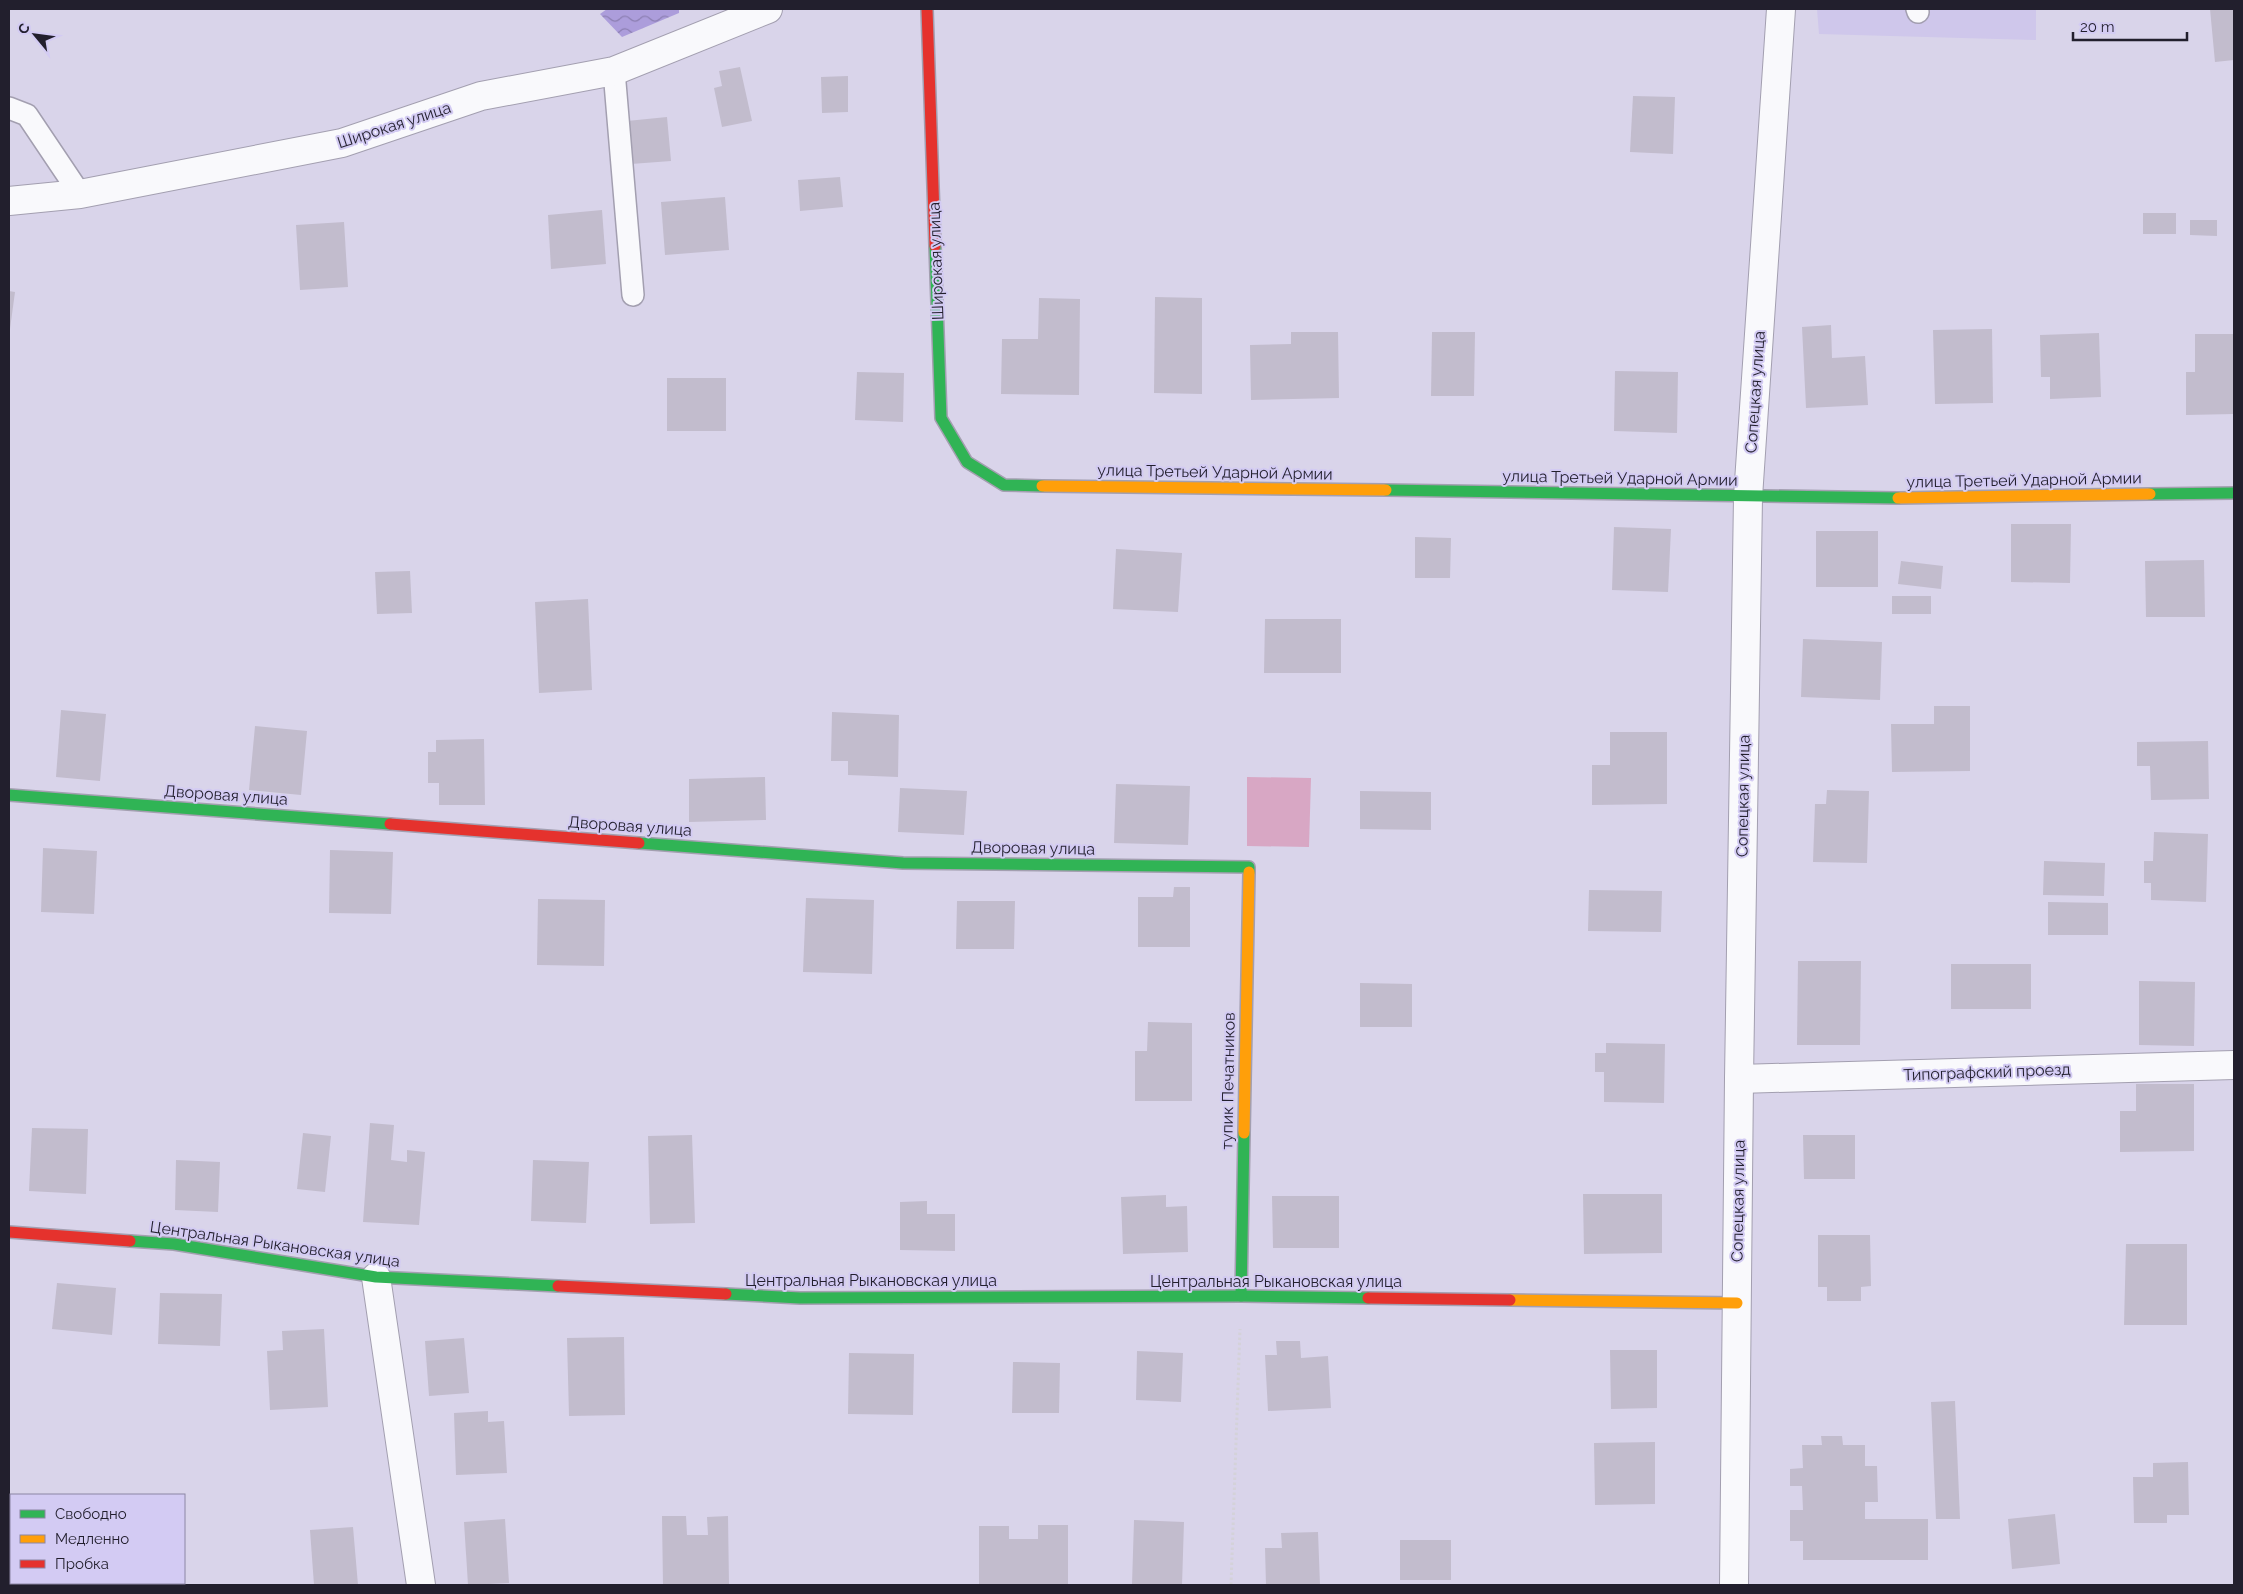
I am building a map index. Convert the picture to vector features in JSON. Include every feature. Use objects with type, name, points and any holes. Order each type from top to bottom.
[{"type":"street","name":"Широкая улица","points":[[9,201],[80,194],[342,143],[481,96],[614,71],[768,9]]},
{"type":"street","name":"Широкая улица","points":[[927,9],[942,418],[967,462],[1004,485]]},
{"type":"street","name":"Сопецкая улица","points":[[1734,1585],[1739,1079],[1748,496],[1781,9]]},
{"type":"street","name":"улица Третьей Ударной Армии","points":[[1004,485],[1926,498],[2234,493]]},
{"type":"street","name":"Дворовая улица","points":[[9,795],[903,863],[1249,867]]},
{"type":"street","name":"тупик Печатников","points":[[1241,1296],[1249,867]]},
{"type":"street","name":"Типографский проезд","points":[[1739,1079],[2234,1065]]},
{"type":"street","name":"Центральная Рыкановская улица","points":[[9,1232],[174,1244],[376,1277],[800,1298],[1241,1296],[1737,1303]]},
{"type":"street","points":[[376,1277],[421,1585]]},
{"type":"lane","points":[[614,71],[633,295]]},
{"type":"lane","points":[[9,108],[27,115],[80,194]]},
{"type":"path","points":[[1231,1585],[1241,1296]]},
{"type":"shaded area","points":[[1817,9],[2036,9],[2036,40],[1819,34]]},
{"type":"shaded area","points":[[1247,777],[1311,778],[1309,847],[1247,846]]},
{"type":"water","points":[[607,9],[679,9],[679,13],[622,37],[600,14]]},
{"type":"building","points":[[2210,9],[2234,9],[2234,60],[2215,62]]},
{"type":"building","points":[[740,67],[752,121],[722,127],[714,88],[722,86],[719,71]]},
{"type":"building","points":[[848,76],[848,112],[822,113],[821,77]]},
{"type":"building","points":[[1633,96],[1675,97],[1673,154],[1630,152]]},
{"type":"building","points":[[667,117],[671,161],[631,164],[627,121]]},
{"type":"building","points":[[840,177],[843,207],[800,211],[798,180]]},
{"type":"building","points":[[725,197],[729,250],[665,255],[661,202]]},
{"type":"building","points":[[602,210],[606,264],[551,269],[548,215]]},
{"type":"building","points":[[2143,213],[2176,213],[2176,234],[2143,234]]},
{"type":"building","points":[[2190,220],[2217,220],[2217,236],[2190,235]]},
{"type":"building","points":[[344,222],[348,287],[300,290],[296,225]]},
{"type":"building","points":[[9,291],[15,292],[10,329],[9,329]]},
{"type":"building","points":[[1155,297],[1202,298],[1202,394],[1154,393]]},
{"type":"building","points":[[1039,298],[1080,299],[1079,395],[1001,394],[1002,339],[1038,339]]},
{"type":"building","points":[[1831,325],[1832,358],[1865,356],[1868,405],[1806,408],[1802,327]]},
{"type":"building","points":[[1992,329],[1993,403],[1935,404],[1933,330]]},
{"type":"building","points":[[1291,332],[1338,332],[1339,398],[1251,400],[1250,345],[1291,344]]},
{"type":"building","points":[[1432,332],[1475,332],[1474,396],[1431,396]]},
{"type":"building","points":[[2099,333],[2101,397],[2050,399],[2050,377],[2041,377],[2040,335]]},
{"type":"building","points":[[2195,334],[2234,334],[2234,414],[2186,415],[2186,372],[2195,372]]},
{"type":"building","points":[[1615,371],[1678,372],[1677,433],[1614,431]]},
{"type":"building","points":[[857,372],[904,373],[903,422],[855,420]]},
{"type":"building","points":[[667,378],[726,378],[726,431],[667,431]]},
{"type":"building","points":[[2011,524],[2071,524],[2070,583],[2011,582]]},
{"type":"building","points":[[1614,527],[1671,529],[1668,592],[1612,590]]},
{"type":"building","points":[[1816,531],[1878,531],[1878,587],[1816,587]]},
{"type":"building","points":[[1415,537],[1451,538],[1450,578],[1415,578]]},
{"type":"building","points":[[1116,549],[1182,553],[1178,612],[1113,609]]},
{"type":"building","points":[[2204,560],[2205,617],[2146,617],[2145,561]]},
{"type":"building","points":[[1901,561],[1943,566],[1941,589],[1898,584]]},
{"type":"building","points":[[410,571],[412,613],[377,614],[375,572]]},
{"type":"building","points":[[1892,596],[1931,596],[1931,614],[1892,614]]},
{"type":"building","points":[[588,599],[592,690],[539,693],[535,602]]},
{"type":"building","points":[[1265,619],[1341,619],[1341,673],[1264,673]]},
{"type":"building","points":[[1803,639],[1882,642],[1880,700],[1801,697]]},
{"type":"building","points":[[1934,706],[1970,706],[1970,771],[1892,772],[1891,724],[1934,724]]},
{"type":"building","points":[[61,710],[106,714],[100,781],[56,777]]},
{"type":"building","points":[[832,712],[899,715],[898,777],[848,775],[848,761],[831,761]]},
{"type":"building","points":[[255,726],[307,731],[301,795],[249,790]]},
{"type":"building","points":[[1610,732],[1667,732],[1667,804],[1592,805],[1592,765],[1610,765]]},
{"type":"building","points":[[484,739],[485,805],[439,805],[439,783],[428,783],[428,752],[436,752],[436,740]]},
{"type":"building","points":[[2208,741],[2209,799],[2151,800],[2150,766],[2137,766],[2137,742]]},
{"type":"building","points":[[765,777],[766,820],[689,822],[689,779]]},
{"type":"building","points":[[1116,784],[1190,786],[1188,845],[1114,843]]},
{"type":"building","points":[[900,788],[967,791],[964,835],[898,832]]},
{"type":"building","points":[[1827,790],[1869,791],[1867,863],[1813,862],[1815,804],[1826,804]]},
{"type":"building","points":[[1360,791],[1431,792],[1431,830],[1360,829]]},
{"type":"building","points":[[2154,832],[2208,834],[2206,902],[2151,900],[2151,883],[2144,883],[2144,861],[2153,861]]},
{"type":"building","points":[[43,848],[97,851],[94,914],[41,912]]},
{"type":"building","points":[[330,850],[393,852],[391,914],[329,913]]},
{"type":"building","points":[[2044,861],[2105,863],[2104,896],[2043,895]]},
{"type":"building","points":[[1174,887],[1190,887],[1190,947],[1138,947],[1138,897],[1173,897]]},
{"type":"building","points":[[1589,890],[1662,891],[1661,932],[1588,931]]},
{"type":"building","points":[[806,898],[874,900],[872,974],[803,972]]},
{"type":"building","points":[[538,899],[605,900],[604,966],[537,965]]},
{"type":"building","points":[[957,901],[1015,901],[1014,949],[956,949]]},
{"type":"building","points":[[2048,902],[2108,903],[2108,935],[2048,935]]},
{"type":"building","points":[[1798,961],[1861,961],[1860,1045],[1797,1045]]},
{"type":"building","points":[[1951,964],[2031,964],[2031,1009],[1951,1009]]},
{"type":"building","points":[[2139,981],[2195,982],[2194,1046],[2139,1045]]},
{"type":"building","points":[[1360,983],[1412,984],[1412,1027],[1360,1027]]},
{"type":"building","points":[[1148,1022],[1192,1023],[1192,1101],[1135,1101],[1135,1051],[1147,1051]]},
{"type":"building","points":[[1606,1043],[1665,1044],[1664,1103],[1604,1102],[1604,1072],[1595,1072],[1595,1053],[1606,1053]]},
{"type":"building","points":[[2136,1084],[2194,1084],[2194,1151],[2120,1152],[2120,1111],[2136,1111]]},
{"type":"building","points":[[370,1123],[394,1125],[391,1160],[407,1162],[407,1150],[425,1152],[419,1225],[363,1222]]},
{"type":"building","points":[[32,1128],[88,1129],[86,1194],[29,1191]]},
{"type":"building","points":[[303,1133],[331,1136],[325,1192],[297,1189]]},
{"type":"building","points":[[692,1135],[695,1223],[650,1224],[648,1136]]},
{"type":"building","points":[[1803,1135],[1855,1135],[1855,1179],[1804,1179]]},
{"type":"building","points":[[176,1160],[220,1162],[218,1212],[175,1210]]},
{"type":"building","points":[[533,1160],[589,1162],[586,1223],[531,1221]]},
{"type":"building","points":[[1583,1194],[1662,1194],[1662,1253],[1584,1254]]},
{"type":"building","points":[[1166,1195],[1166,1207],[1187,1206],[1188,1252],[1123,1254],[1121,1197]]},
{"type":"building","points":[[1272,1196],[1339,1196],[1339,1248],[1273,1248]]},
{"type":"building","points":[[927,1201],[927,1214],[955,1214],[955,1251],[900,1250],[900,1202]]},
{"type":"building","points":[[1818,1235],[1870,1235],[1871,1286],[1861,1287],[1861,1301],[1827,1301],[1827,1287],[1818,1287]]},
{"type":"building","points":[[2126,1244],[2187,1244],[2187,1325],[2124,1325]]},
{"type":"building","points":[[57,1283],[116,1288],[112,1335],[52,1329]]},
{"type":"building","points":[[160,1293],[222,1294],[220,1346],[158,1344]]},
{"type":"building","points":[[324,1329],[328,1407],[270,1410],[267,1351],[283,1350],[282,1331]]},
{"type":"building","points":[[624,1337],[625,1415],[569,1416],[567,1338]]},
{"type":"building","points":[[464,1338],[469,1393],[429,1396],[425,1341]]},
{"type":"building","points":[[1276,1341],[1300,1341],[1301,1358],[1328,1356],[1331,1408],[1268,1411],[1265,1355],[1277,1355]]},
{"type":"building","points":[[1610,1350],[1657,1350],[1657,1408],[1611,1409]]},
{"type":"building","points":[[1137,1351],[1183,1353],[1181,1402],[1136,1400]]},
{"type":"building","points":[[849,1353],[914,1354],[913,1415],[848,1414]]},
{"type":"building","points":[[1013,1362],[1060,1363],[1059,1413],[1012,1413]]},
{"type":"building","points":[[1955,1401],[1960,1519],[1936,1519],[1931,1402]]},
{"type":"building","points":[[488,1411],[488,1422],[504,1421],[507,1473],[456,1475],[454,1413]]},
{"type":"building","points":[[1821,1436],[1842,1436],[1843,1445],[1865,1445],[1865,1466],[1877,1466],[1878,1502],[1865,1502],[1865,1519],[1928,1519],[1928,1560],[1803,1560],[1803,1541],[1790,1541],[1790,1510],[1803,1510],[1802,1486],[1790,1486],[1790,1469],[1803,1468],[1802,1445],[1822,1445]]},
{"type":"building","points":[[1655,1442],[1655,1504],[1595,1505],[1594,1443]]},
{"type":"building","points":[[2188,1462],[2189,1515],[2167,1515],[2167,1523],[2134,1523],[2133,1477],[2153,1477],[2153,1463]]},
{"type":"building","points":[[2055,1514],[2060,1564],[2012,1569],[2008,1519]]},
{"type":"building","points":[[662,1516],[686,1516],[687,1535],[708,1535],[707,1517],[728,1516],[729,1585],[663,1585]]},
{"type":"building","points":[[505,1519],[509,1583],[468,1585],[464,1522]]},
{"type":"building","points":[[1134,1520],[1184,1522],[1182,1585],[1132,1584]]},
{"type":"building","points":[[1038,1525],[1068,1525],[1068,1585],[979,1585],[979,1526],[1009,1526],[1009,1539],[1038,1539]]},
{"type":"building","points":[[353,1527],[358,1585],[314,1585],[310,1530]]},
{"type":"building","points":[[1318,1532],[1320,1585],[1266,1585],[1265,1548],[1282,1548],[1281,1533]]},
{"type":"building","points":[[9,1536],[10,1577],[9,1577]]},
{"type":"building","points":[[1400,1540],[1451,1540],[1451,1580],[1400,1580]]},
{"type":"traffic: fast","points":[[935,246],[941,418],[967,462],[1004,485],[1042,486]]},
{"type":"traffic: fast","points":[[1386,490],[1898,498]]},
{"type":"traffic: fast","points":[[2150,494],[2234,493]]},
{"type":"traffic: fast","points":[[9,795],[390,824]]},
{"type":"traffic: fast","points":[[639,843],[903,863],[1249,867],[1249,872]]},
{"type":"traffic: fast","points":[[1241,1296],[1244,1133]]},
{"type":"traffic: fast","points":[[130,1241],[174,1244],[376,1277],[558,1286]]},
{"type":"traffic: fast","points":[[726,1294],[800,1298],[1241,1296],[1368,1298]]},
{"type":"traffic: slow","points":[[1042,486],[1386,490]]},
{"type":"traffic: slow","points":[[1898,498],[2150,494]]},
{"type":"traffic: slow","points":[[1244,1133],[1249,872]]},
{"type":"traffic: slow","points":[[1510,1300],[1737,1303]]},
{"type":"traffic: jam","points":[[927,9],[935,246]]},
{"type":"traffic: jam","points":[[390,824],[639,843]]},
{"type":"traffic: jam","points":[[9,1232],[130,1241]]},
{"type":"traffic: jam","points":[[558,1286],[726,1294]]},
{"type":"traffic: jam","points":[[1368,1298],[1510,1300]]}]
